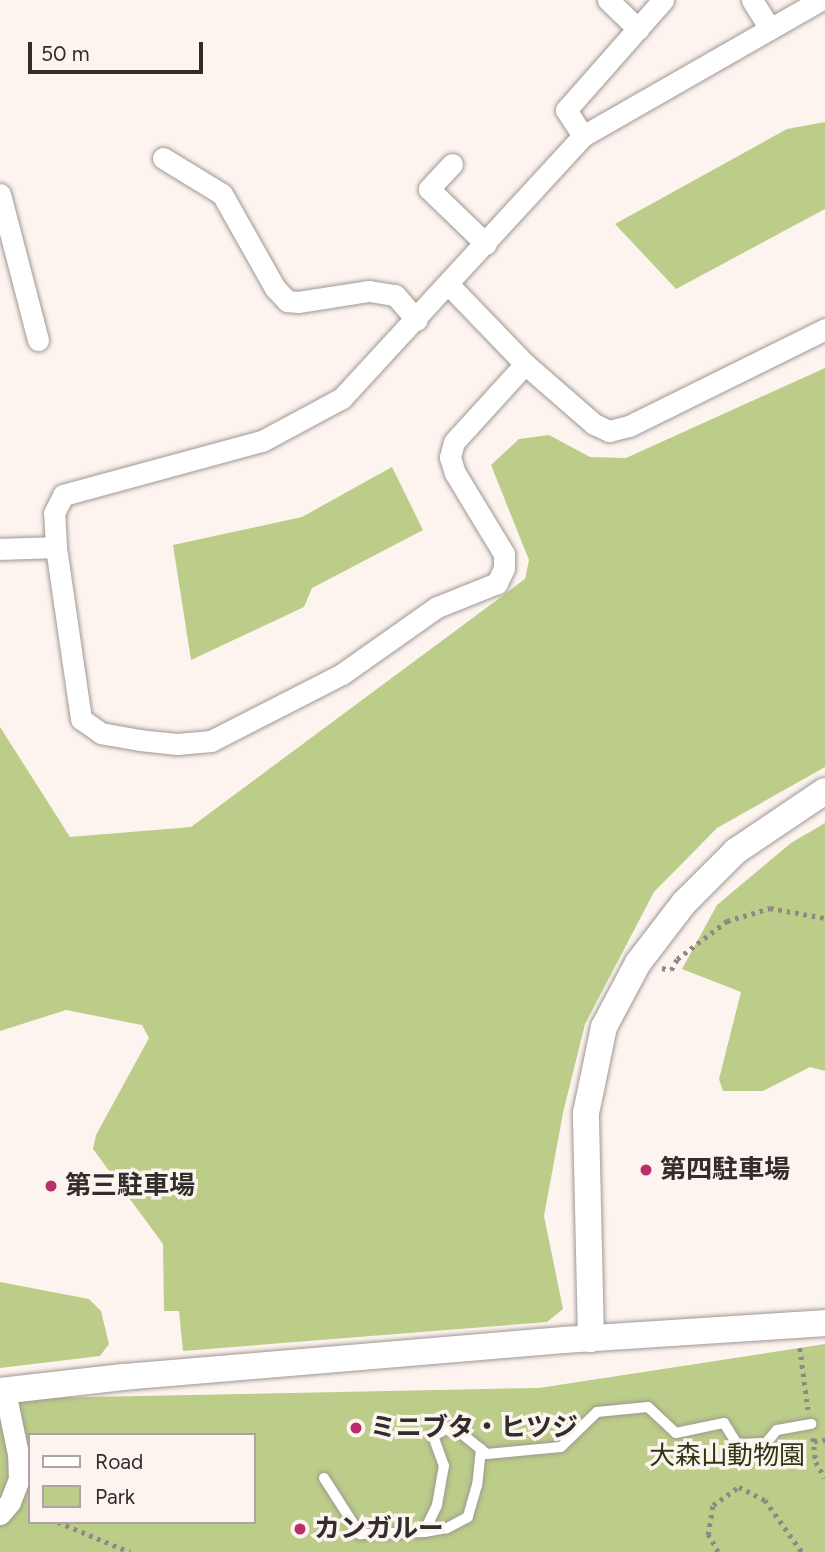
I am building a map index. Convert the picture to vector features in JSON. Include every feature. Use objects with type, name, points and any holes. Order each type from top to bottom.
[{"type":"street","points":[[608,0],[638,29]]},
{"type":"street","points":[[583,136],[566,110],[663,0]]},
{"type":"street","points":[[752,0],[770,29]]},
{"type":"street","points":[[525,364],[454,442],[450,457],[504,554],[504,568],[496,583],[438,607],[342,674],[211,741],[177,744],[140,740],[101,733],[81,719],[56,547],[54,513],[63,495],[262,441],[342,398],[417,320],[583,136],[820,0]]},
{"type":"street","points":[[163,158],[222,194],[275,288],[286,301],[298,302],[369,291],[395,295],[417,320]]},
{"type":"street","points":[[452,164],[429,189],[486,244]]},
{"type":"street","points":[[0,194],[38,340]]},
{"type":"street","points":[[449,285],[525,364],[594,424],[609,431],[629,426],[825,329]]},
{"type":"street","points":[[0,549],[56,547]]},
{"type":"street","points":[[591,1339],[586,1114],[604,1027],[638,962],[684,903],[736,851],[825,791]]},
{"type":"street","points":[[0,1514],[10,1502],[19,1479],[18,1454],[2,1391],[123,1377],[825,1323]]},
{"type":"lane","points":[[424,1532],[437,1505],[444,1466],[433,1436],[452,1426],[487,1454],[561,1447],[597,1412],[648,1406],[676,1433],[724,1423],[737,1444],[766,1443],[777,1430],[811,1424]]},
{"type":"lane","points":[[324,1478],[360,1534],[424,1532],[447,1528],[468,1517],[477,1485],[481,1449]]},
{"type":"path","points":[[638,962],[671,970],[677,959],[727,921],[770,908],[825,918]]},
{"type":"path","points":[[797,1326],[816,1462],[825,1478]]},
{"type":"path","points":[[718,1552],[708,1535],[713,1505],[739,1487],[765,1500],[802,1552]]},
{"type":"path","points":[[63,1524],[130,1552]]},
{"type":"green space","points":[[825,122],[825,209],[676,289],[615,224],[787,129]]},
{"type":"green space","points":[[825,368],[825,767],[717,828],[654,892],[585,1024],[563,1113],[544,1216],[563,1309],[547,1322],[183,1351],[179,1311],[164,1311],[163,1244],[93,1149],[96,1135],[149,1038],[142,1025],[66,1010],[0,1031],[0,727],[70,837],[191,827],[525,579],[529,560],[491,465],[519,439],[549,435],[590,457],[626,458]]},
{"type":"green space","points":[[392,467],[423,530],[312,588],[304,607],[191,660],[173,545],[302,517]]},
{"type":"green space","points":[[825,823],[825,1071],[810,1067],[763,1091],[723,1091],[719,1079],[741,992],[682,969],[717,905],[791,843]]},
{"type":"green space","points":[[0,1282],[89,1299],[101,1311],[109,1344],[100,1356],[0,1368]]},
{"type":"green space","name":"大森山動物園","points":[[825,1344],[825,1552],[0,1552],[0,1407],[38,1398],[539,1388]]},
{"type":"place","name":"第四駐車場","points":[[646,1170]]},
{"type":"place","name":"第三駐車場","points":[[51,1186]]},
{"type":"place","name":"ミニブタ・ヒツジ","points":[[356,1428]]},
{"type":"place","name":"カンガルー","points":[[300,1529]]}]
